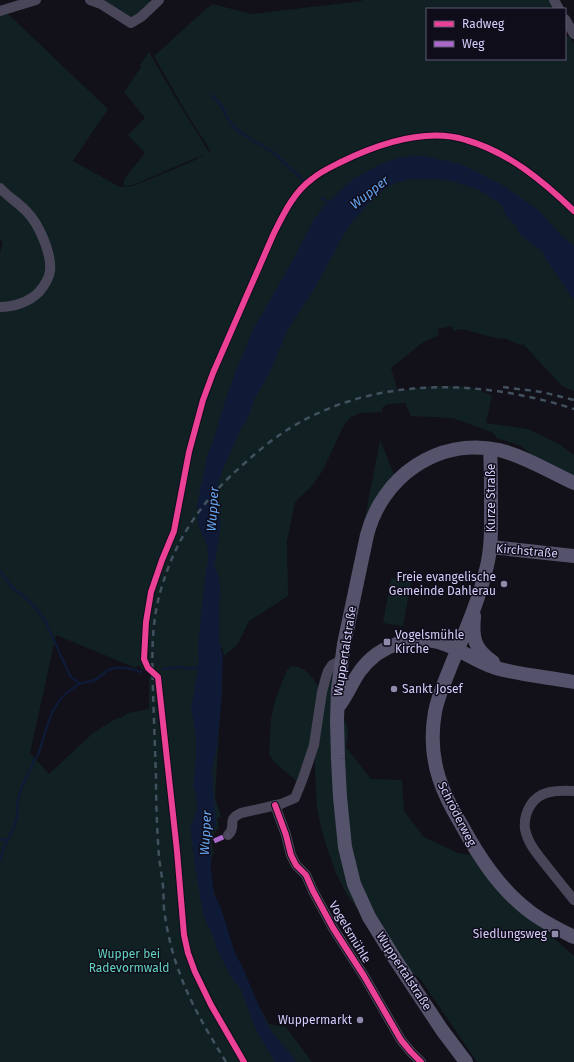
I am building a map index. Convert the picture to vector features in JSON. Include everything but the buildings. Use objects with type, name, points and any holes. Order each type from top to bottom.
[{"type":"main road","name":"Wuppertalstraße","points":[[466,1062],[442,1030],[395,959],[369,917],[354,884],[345,847],[342,822],[338,766],[337,709],[342,660],[350,614],[369,530],[376,511],[387,493],[397,481],[411,469],[430,457],[442,452],[458,449],[476,448],[499,450],[517,456],[574,483]]},
{"type":"main road","name":"Kurze Straße","points":[[490,449],[491,547]]},
{"type":"main road","name":"Kirchstraße","points":[[457,650],[482,586],[491,547],[574,556]]},
{"type":"main road","points":[[475,606],[473,627],[475,643],[485,656],[505,670]]},
{"type":"main road","points":[[337,709],[366,663],[378,654],[400,642],[420,639],[442,643],[491,666],[505,670],[574,682]]},
{"type":"main road","name":"Schröderweg","points":[[457,650],[436,704],[433,725],[432,740],[434,757],[444,793],[475,849],[488,869],[503,887],[536,916],[555,928],[574,937]]},
{"type":"street","points":[[0,10],[36,0]]},
{"type":"street","points":[[90,0],[101,4],[130,23],[138,19],[159,0]]},
{"type":"street","points":[[566,21],[574,34]]},
{"type":"street","points":[[0,188],[31,216],[44,240],[50,261],[48,278],[40,291],[33,297],[20,303],[0,307]]},
{"type":"street","points":[[228,836],[232,831],[233,819],[236,815],[282,804],[295,798],[299,791],[314,745],[322,692],[326,677],[332,665],[342,660]]},
{"type":"street","points":[[574,791],[557,791],[542,795],[531,804],[525,821],[526,830],[532,846],[574,900]]},
{"type":"street","name":"Vogelsmühle","points":[[275,805],[286,835],[291,855],[296,865],[306,875],[332,928],[364,976],[389,1020],[406,1045],[421,1062]]},
{"type":"green space","points":[[98,0],[149,0],[152,3],[131,18]]},
{"type":"green space","name":"Wupper bei Radevormwald","points":[[362,0],[549,0],[553,8],[426,8],[426,60],[566,60],[566,38],[569,36],[574,44],[574,391],[562,386],[523,344],[521,345],[504,338],[500,339],[461,329],[454,331],[451,326],[438,329],[439,335],[422,343],[391,368],[398,392],[418,388],[451,386],[472,388],[492,396],[486,423],[528,429],[559,444],[574,455],[574,476],[538,459],[521,446],[497,438],[492,432],[452,418],[411,416],[405,403],[388,404],[382,408],[382,412],[360,413],[351,417],[344,425],[323,470],[312,486],[295,502],[287,541],[288,596],[249,621],[238,644],[224,656],[221,647],[222,677],[215,798],[221,817],[217,818],[219,827],[213,836],[212,845],[214,852],[210,862],[212,882],[218,907],[229,939],[257,1002],[269,1024],[286,1027],[312,1062],[0,1062],[0,253],[3,242],[0,239],[0,15],[7,13],[108,109],[73,161],[120,187],[133,186],[191,162],[207,153],[133,185],[123,186],[125,178],[145,153],[128,135],[145,118],[124,92],[149,52],[209,152],[211,151],[187,114],[154,56],[213,4],[251,14]],"holes":[[[56,635],[136,668],[138,665],[150,675],[149,709],[128,713],[94,732],[49,774],[30,753]]]},
{"type":"green space","points":[[380,440],[397,481],[366,520],[366,513]]},
{"type":"green space","points":[[391,578],[411,582],[403,626],[383,623]]},
{"type":"green space","points":[[342,660],[337,709],[346,723],[348,731],[346,747],[371,779],[402,780],[404,811],[424,837],[458,853],[473,855],[542,928],[574,956],[574,1062],[477,1062],[421,980],[395,959],[347,895],[336,873],[322,832],[317,808],[314,747],[301,785],[274,762],[269,754],[271,719],[275,700],[287,670],[291,666],[301,668],[306,671],[310,674],[322,692],[326,677]]},
{"type":"water","name":"Wupper","points":[[425,156],[461,164],[504,186],[537,209],[561,235],[574,246],[574,300],[545,258],[544,254],[518,232],[516,226],[506,216],[501,204],[479,190],[448,180],[433,179],[411,179],[398,182],[385,188],[372,199],[352,222],[313,291],[287,331],[271,370],[254,400],[248,418],[240,431],[222,471],[215,500],[221,525],[214,567],[218,574],[220,586],[219,640],[223,656],[222,695],[217,746],[212,772],[216,824],[209,835],[211,869],[214,895],[220,905],[235,953],[243,968],[263,1016],[272,1032],[297,1062],[275,1062],[256,1030],[241,990],[230,975],[217,949],[212,933],[204,918],[197,879],[190,828],[197,810],[196,796],[193,785],[196,760],[196,737],[191,707],[199,666],[198,647],[208,559],[207,545],[199,528],[197,506],[207,456],[214,439],[236,370],[253,330],[313,221],[323,207],[353,179],[381,164],[398,158]]},
{"type":"waterway","points":[[213,96],[221,105],[234,127],[241,133],[274,153],[304,181]]},
{"type":"waterway","points":[[322,198],[330,204]]},
{"type":"waterway","points":[[0,571],[13,588],[28,600],[44,618],[70,676],[80,684]]},
{"type":"waterway","points":[[163,669],[177,667],[193,669],[200,666]]},
{"type":"waterway","points":[[38,755],[47,725],[55,707],[68,691],[80,684],[95,680],[105,672],[114,668],[128,668],[141,672]]},
{"type":"waterway","points":[[0,840],[8,839],[15,825],[21,789],[36,757]]},
{"type":"waterway","points":[[0,860],[8,839]]},
{"type":"railway","points":[[503,387],[542,392],[574,400]]},
{"type":"railway","points":[[226,1062],[195,1008],[184,986],[175,960],[164,912],[163,886],[159,857],[152,655],[155,617],[160,593],[166,573],[182,537],[192,521],[217,490],[263,447],[281,434],[315,415],[350,401],[387,392],[424,388],[462,388],[500,392],[537,399],[574,409]]},
{"type":"marked path","points":[[214,841],[228,835]]},
{"type":"cycle path","points":[[244,1062],[211,1005],[195,972],[188,953],[184,935],[177,851],[158,677],[148,668],[144,659],[146,622],[151,592],[174,531],[189,452],[203,400],[213,373],[274,233],[290,203],[300,190],[315,176],[355,155],[402,139],[434,135],[450,136],[466,140],[496,152],[524,169],[550,189],[574,211]]},
{"type":"cycle path","points":[[275,805],[286,835],[291,855],[296,865],[306,875],[333,928],[364,976],[401,1040],[421,1062]]},
{"type":"place","name":"Freie evangelische Gemeinde Dahlerau","points":[[504,584]]},
{"type":"place","name":"Vogelsmühle Kirche","points":[[387,642]]},
{"type":"place","name":"Sankt Josef","points":[[394,689]]},
{"type":"place","name":"Siedlungsweg","points":[[555,934]]},
{"type":"place","name":"Wuppermarkt","points":[[360,1020]]}]
